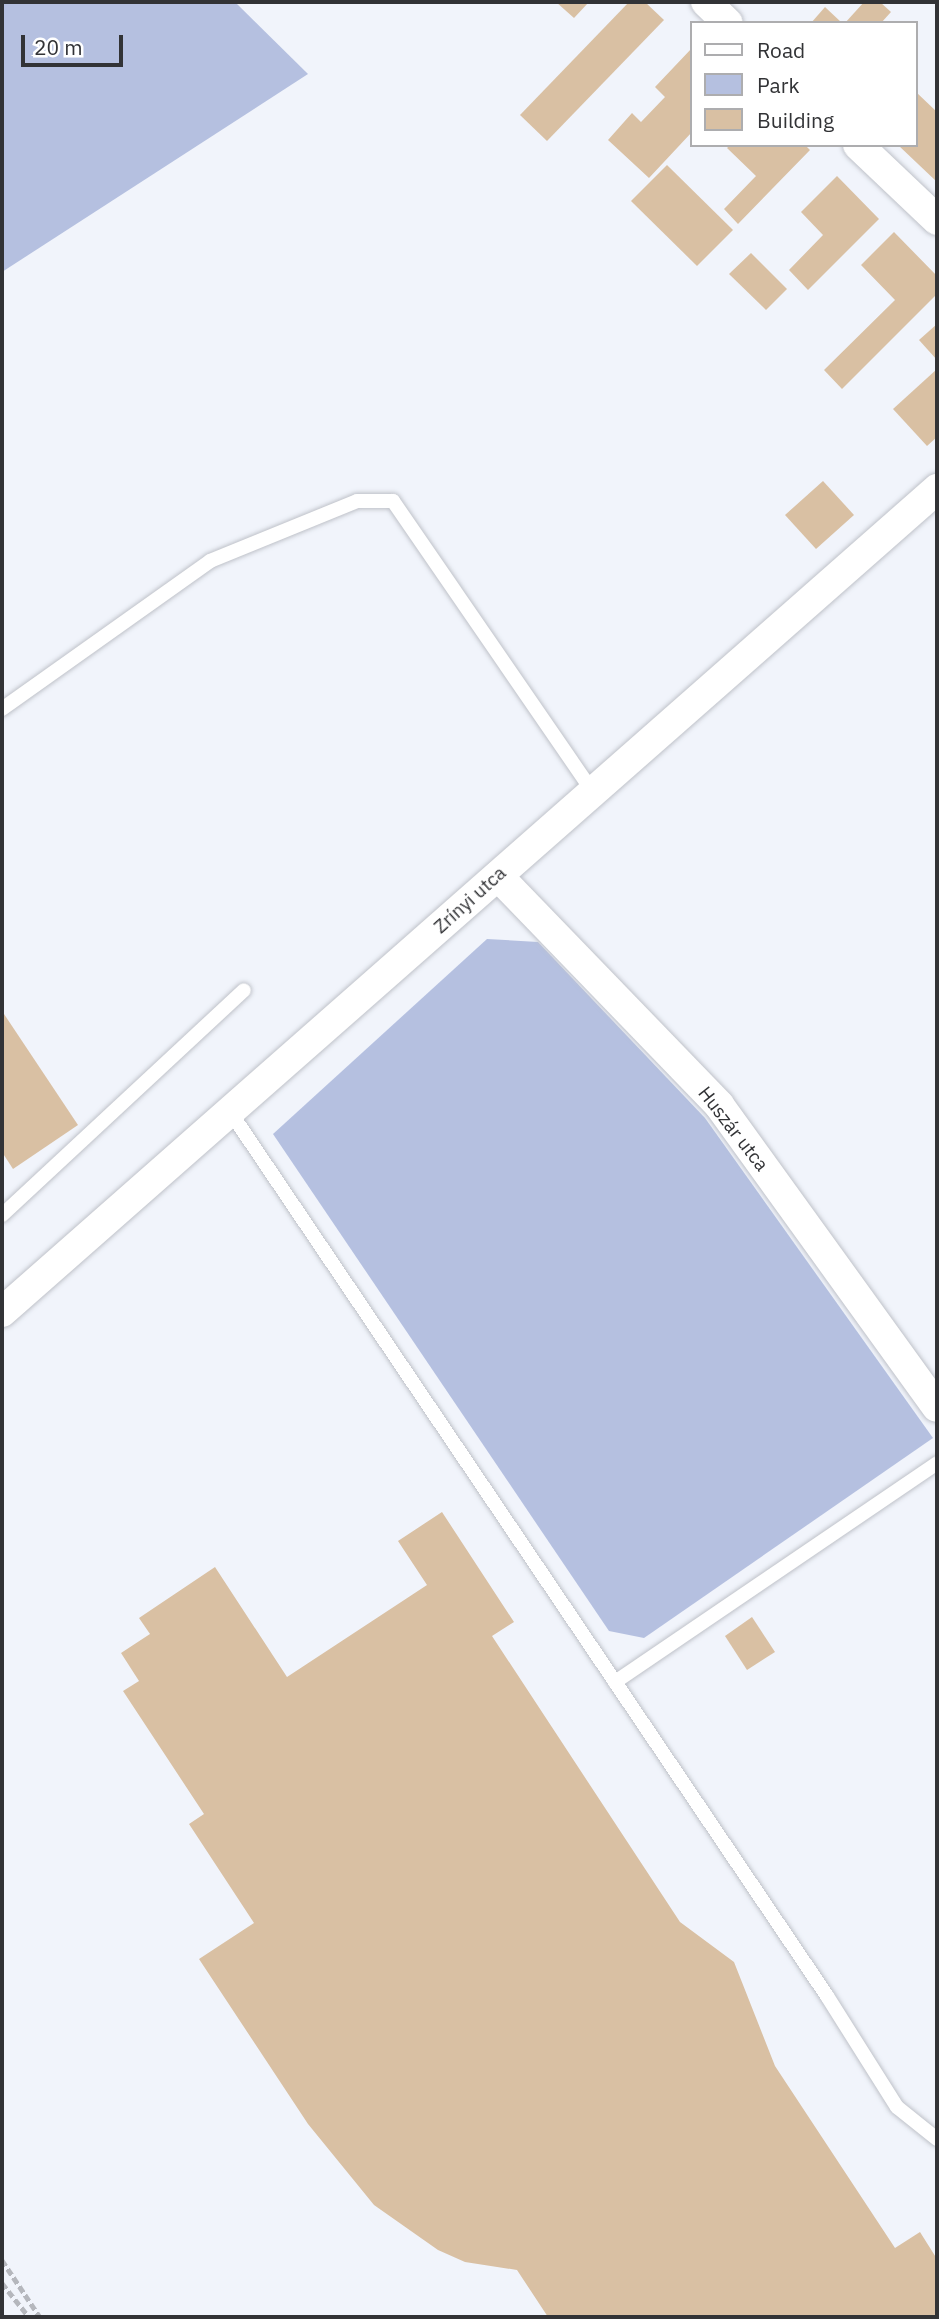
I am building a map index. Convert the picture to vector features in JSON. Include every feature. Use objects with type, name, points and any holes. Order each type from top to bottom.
[{"type":"street","points":[[706,2],[726,21]]},
{"type":"street","points":[[860,147],[937,220]]},
{"type":"street","name":"Zrínyi utca","points":[[2,1311],[937,489]]},
{"type":"street","name":"Huszár utca","points":[[498,876],[719,1105],[937,1408]]},
{"type":"lane","points":[[2,709],[210,561],[357,501],[393,501],[593,792]]},
{"type":"lane","points":[[2,1215],[244,990]]},
{"type":"lane","points":[[230,1112],[615,1682],[897,2107],[937,2138]]},
{"type":"lane","points":[[615,1682],[937,1463]]},
{"type":"path","points":[[2,2260],[35,2316]]},
{"type":"path","points":[[2,2283],[35,2316]]},
{"type":"green space","points":[[2,2],[235,2],[308,74],[2,272]]},
{"type":"green space","points":[[487,939],[538,942],[705,1118],[933,1438],[644,1638],[609,1631],[273,1134]]},
{"type":"building","points":[[556,2],[589,2],[574,18]]},
{"type":"building","points":[[629,2],[645,2],[664,20],[547,141],[520,115]]},
{"type":"building","points":[[864,2],[880,2],[891,12],[883,21],[847,21]]},
{"type":"building","points":[[825,7],[840,21],[813,21]]},
{"type":"building","points":[[690,50],[690,134],[649,178],[608,140],[632,113],[641,122],[665,97],[655,87]]},
{"type":"building","points":[[918,94],[937,112],[937,182],[900,147],[918,147]]},
{"type":"building","points":[[807,147],[810,150],[738,224],[724,209],[756,176],[727,148]]},
{"type":"building","points":[[667,165],[733,230],[697,266],[631,201]]},
{"type":"building","points":[[837,176],[879,219],[808,290],[789,270],[823,235],[801,212]]},
{"type":"building","points":[[894,232],[937,276],[937,294],[842,389],[824,370],[895,300],[861,265]]},
{"type":"building","points":[[751,253],[787,289],[766,310],[729,274]]},
{"type":"building","points":[[937,324],[937,360],[919,340]]},
{"type":"building","points":[[937,369],[937,437],[927,446],[893,409]]},
{"type":"building","points":[[823,481],[854,515],[816,549],[785,515]]},
{"type":"building","points":[[2,1011],[78,1125],[13,1169],[2,1152]]},
{"type":"building","points":[[442,1512],[514,1622],[492,1636],[680,1922],[734,1962],[775,2066],[895,2248],[920,2232],[937,2259],[937,2317],[548,2317],[517,2270],[465,2262],[438,2250],[374,2205],[308,2124],[199,1959],[254,1923],[189,1824],[204,1814],[123,1691],[139,1681],[121,1653],[150,1634],[139,1618],[215,1567],[287,1677],[427,1585],[398,1541]]},
{"type":"building","points":[[752,1617],[775,1652],[747,1670],[725,1636]]}]
